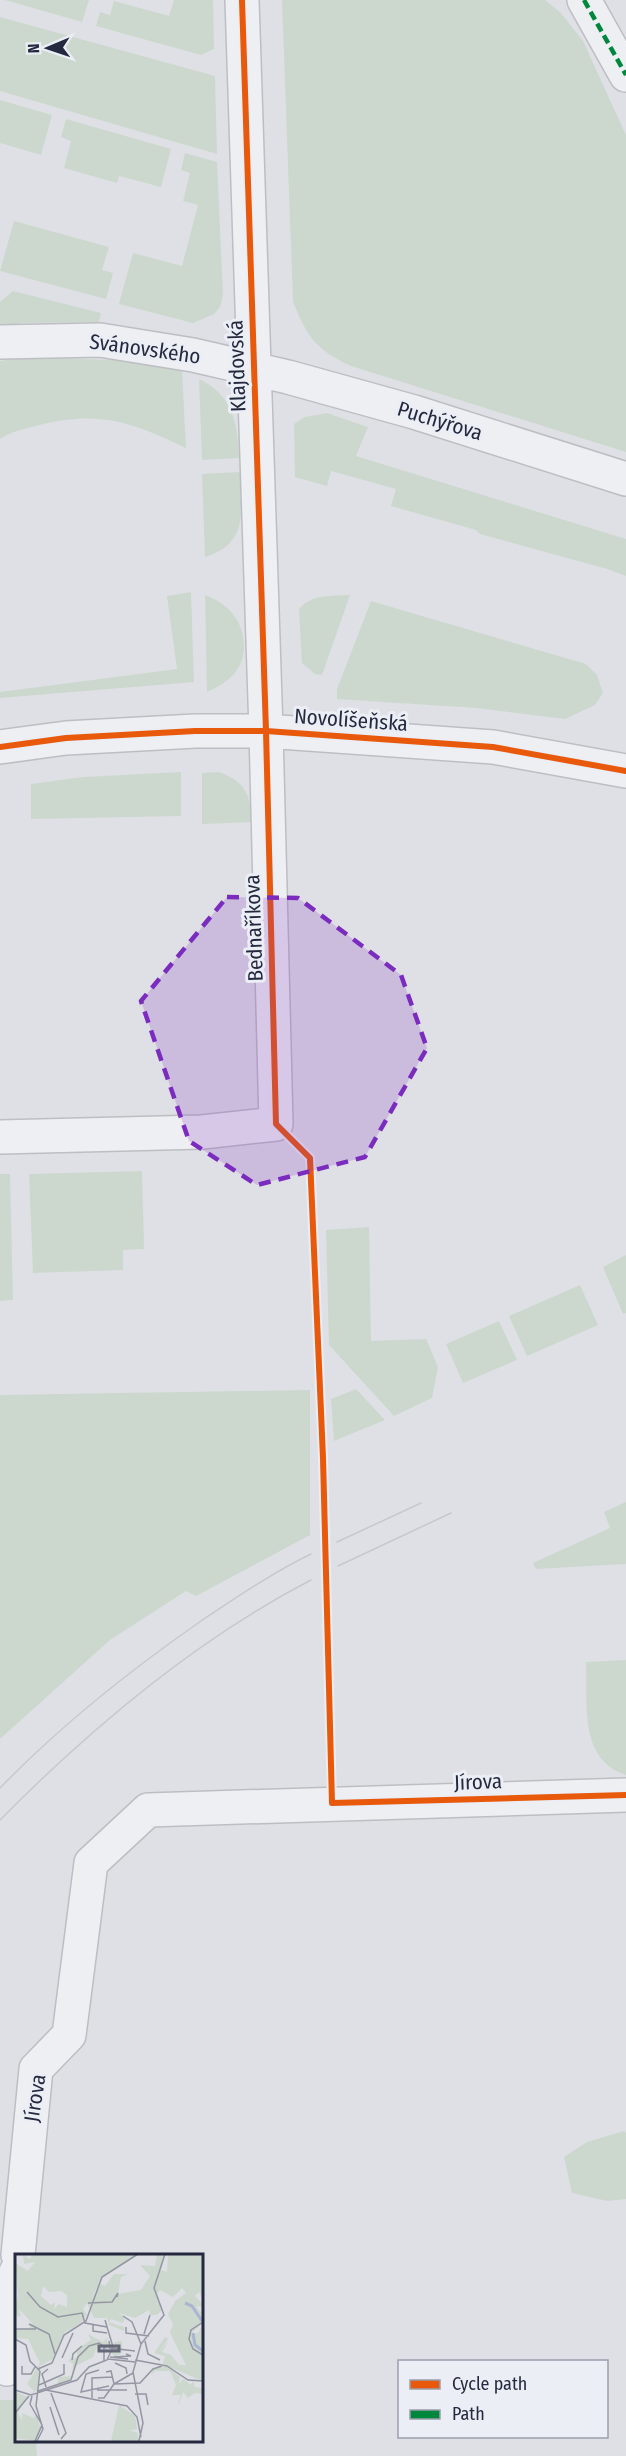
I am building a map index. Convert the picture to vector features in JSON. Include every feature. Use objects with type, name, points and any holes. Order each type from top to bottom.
[{"type":"street","name":"Klajdovská","points":[[242,0],[266,730]]},
{"type":"street","points":[[584,0],[626,75]]},
{"type":"street","name":"Svánovského","points":[[0,342],[100,339],[253,368]]},
{"type":"street","name":"Puchýřova","points":[[253,368],[414,412],[626,479]]},
{"type":"street","name":"Novolíšeňská","points":[[0,747],[66,738],[195,730],[266,730],[493,747],[626,771]]},
{"type":"street","name":"Bednaříkova","points":[[0,1137],[202,1132],[276,1124],[266,730]]},
{"type":"street","name":"Jírova","points":[[18,2254],[36,2069],[69,2036],[91,1863],[148,1810],[626,1795]]},
{"type":"street","points":[[7,2369],[15,2283]]},
{"type":"highlighted area","points":[[227,897],[298,898],[401,975],[427,1048],[365,1157],[257,1185],[189,1141],[141,1001]]},
{"type":"shaded area","points":[[5,0],[89,0],[82,22]]},
{"type":"shaded area","points":[[174,0],[213,0],[214,49],[201,55],[96,26],[100,12],[110,15],[114,1],[169,16]]},
{"type":"shaded area","points":[[282,0],[545,0],[561,13],[583,41],[626,135],[626,452],[351,366],[329,354],[308,334],[293,302]]},
{"type":"shaded area","points":[[0,17],[215,76],[217,154],[0,91]]},
{"type":"shaded area","points":[[0,100],[52,115],[41,155],[0,143]]},
{"type":"shaded area","points":[[66,119],[171,149],[161,187],[119,176],[117,183],[64,168],[71,141],[61,137]]},
{"type":"shaded area","points":[[185,153],[217,162],[223,295],[220,307],[214,314],[193,323],[119,304],[133,253],[182,266],[198,205],[183,201],[190,173],[181,170]]},
{"type":"shaded area","points":[[14,221],[109,247],[102,270],[113,273],[106,299],[0,271]]},
{"type":"shaded area","points":[[13,291],[101,313],[99,322],[22,323],[0,327],[0,302]]},
{"type":"shaded area","points":[[26,357],[141,361],[182,370],[186,448],[132,425],[98,419],[60,421],[39,425],[14,432],[0,439],[0,361]]},
{"type":"shaded area","points":[[199,379],[219,393],[226,402],[235,422],[239,458],[202,460]]},
{"type":"shaded area","points":[[327,413],[368,427],[356,456],[626,539],[626,576],[391,506],[396,489],[331,471],[327,486],[295,477],[294,424],[305,417]]},
{"type":"shaded area","points":[[240,472],[241,512],[236,534],[230,543],[205,557],[202,474]]},
{"type":"shaded area","points":[[191,592],[194,682],[0,698],[0,692],[177,669],[167,596]]},
{"type":"shaded area","points":[[205,595],[220,602],[232,613],[240,627],[244,643],[242,660],[234,674],[207,692]]},
{"type":"shaded area","points":[[350,595],[322,675],[315,674],[302,663],[299,609],[316,598]]},
{"type":"shaded area","points":[[371,601],[586,664],[597,675],[603,693],[595,705],[565,719],[477,708],[337,699],[337,689]]},
{"type":"shaded area","points":[[181,772],[181,816],[31,819],[31,784],[83,777]]},
{"type":"shaded area","points":[[219,772],[235,780],[245,790],[250,804],[252,822],[202,824],[202,773]]},
{"type":"shaded area","points":[[142,1171],[144,1249],[123,1250],[123,1270],[33,1273],[29,1174]]},
{"type":"shaded area","points":[[0,1174],[10,1174],[13,1300],[0,1301]]},
{"type":"shaded area","points":[[369,1227],[371,1341],[426,1339],[438,1367],[432,1398],[394,1416],[329,1345],[326,1230]]},
{"type":"shaded area","points":[[626,1255],[626,1313],[623,1314],[603,1267]]},
{"type":"shaded area","points":[[580,1285],[598,1325],[527,1356],[509,1316]]},
{"type":"shaded area","points":[[499,1321],[517,1360],[463,1383],[446,1344]]},
{"type":"shaded area","points":[[356,1389],[385,1420],[334,1441],[331,1399]]},
{"type":"shaded area","points":[[310,1390],[310,1535],[196,1596],[186,1591],[110,1640],[0,1739],[0,1395]]},
{"type":"shaded area","points":[[626,1502],[626,1564],[536,1569],[533,1563],[610,1528],[604,1512]]},
{"type":"shaded area","points":[[626,1660],[626,1775],[611,1768],[600,1757],[593,1743],[587,1712],[586,1662]]},
{"type":"shaded area","points":[[624,2131],[626,2133],[626,2199],[607,2201],[572,2193],[564,2157],[587,2142]]},
{"type":"shaded area","points":[[0,2400],[15,2400],[15,2441],[36,2441],[37,2456],[0,2456]]},
{"type":"tram line","points":[[337,1542],[421,1503]]},
{"type":"tram line","points":[[338,1566],[451,1513]]},
{"type":"tram line","points":[[0,1788],[71,1721],[148,1659],[241,1594],[311,1554]]},
{"type":"tram line","points":[[0,1820],[71,1752],[146,1688],[226,1630],[311,1580]]},
{"type":"marked path","points":[[584,0],[626,75]]},
{"type":"cycle path","points":[[242,0],[266,731],[276,1124],[310,1158],[323,1458],[332,1803],[626,1795]]},
{"type":"cycle path","points":[[0,747],[66,738],[195,731],[266,731],[493,747],[626,771]]}]
